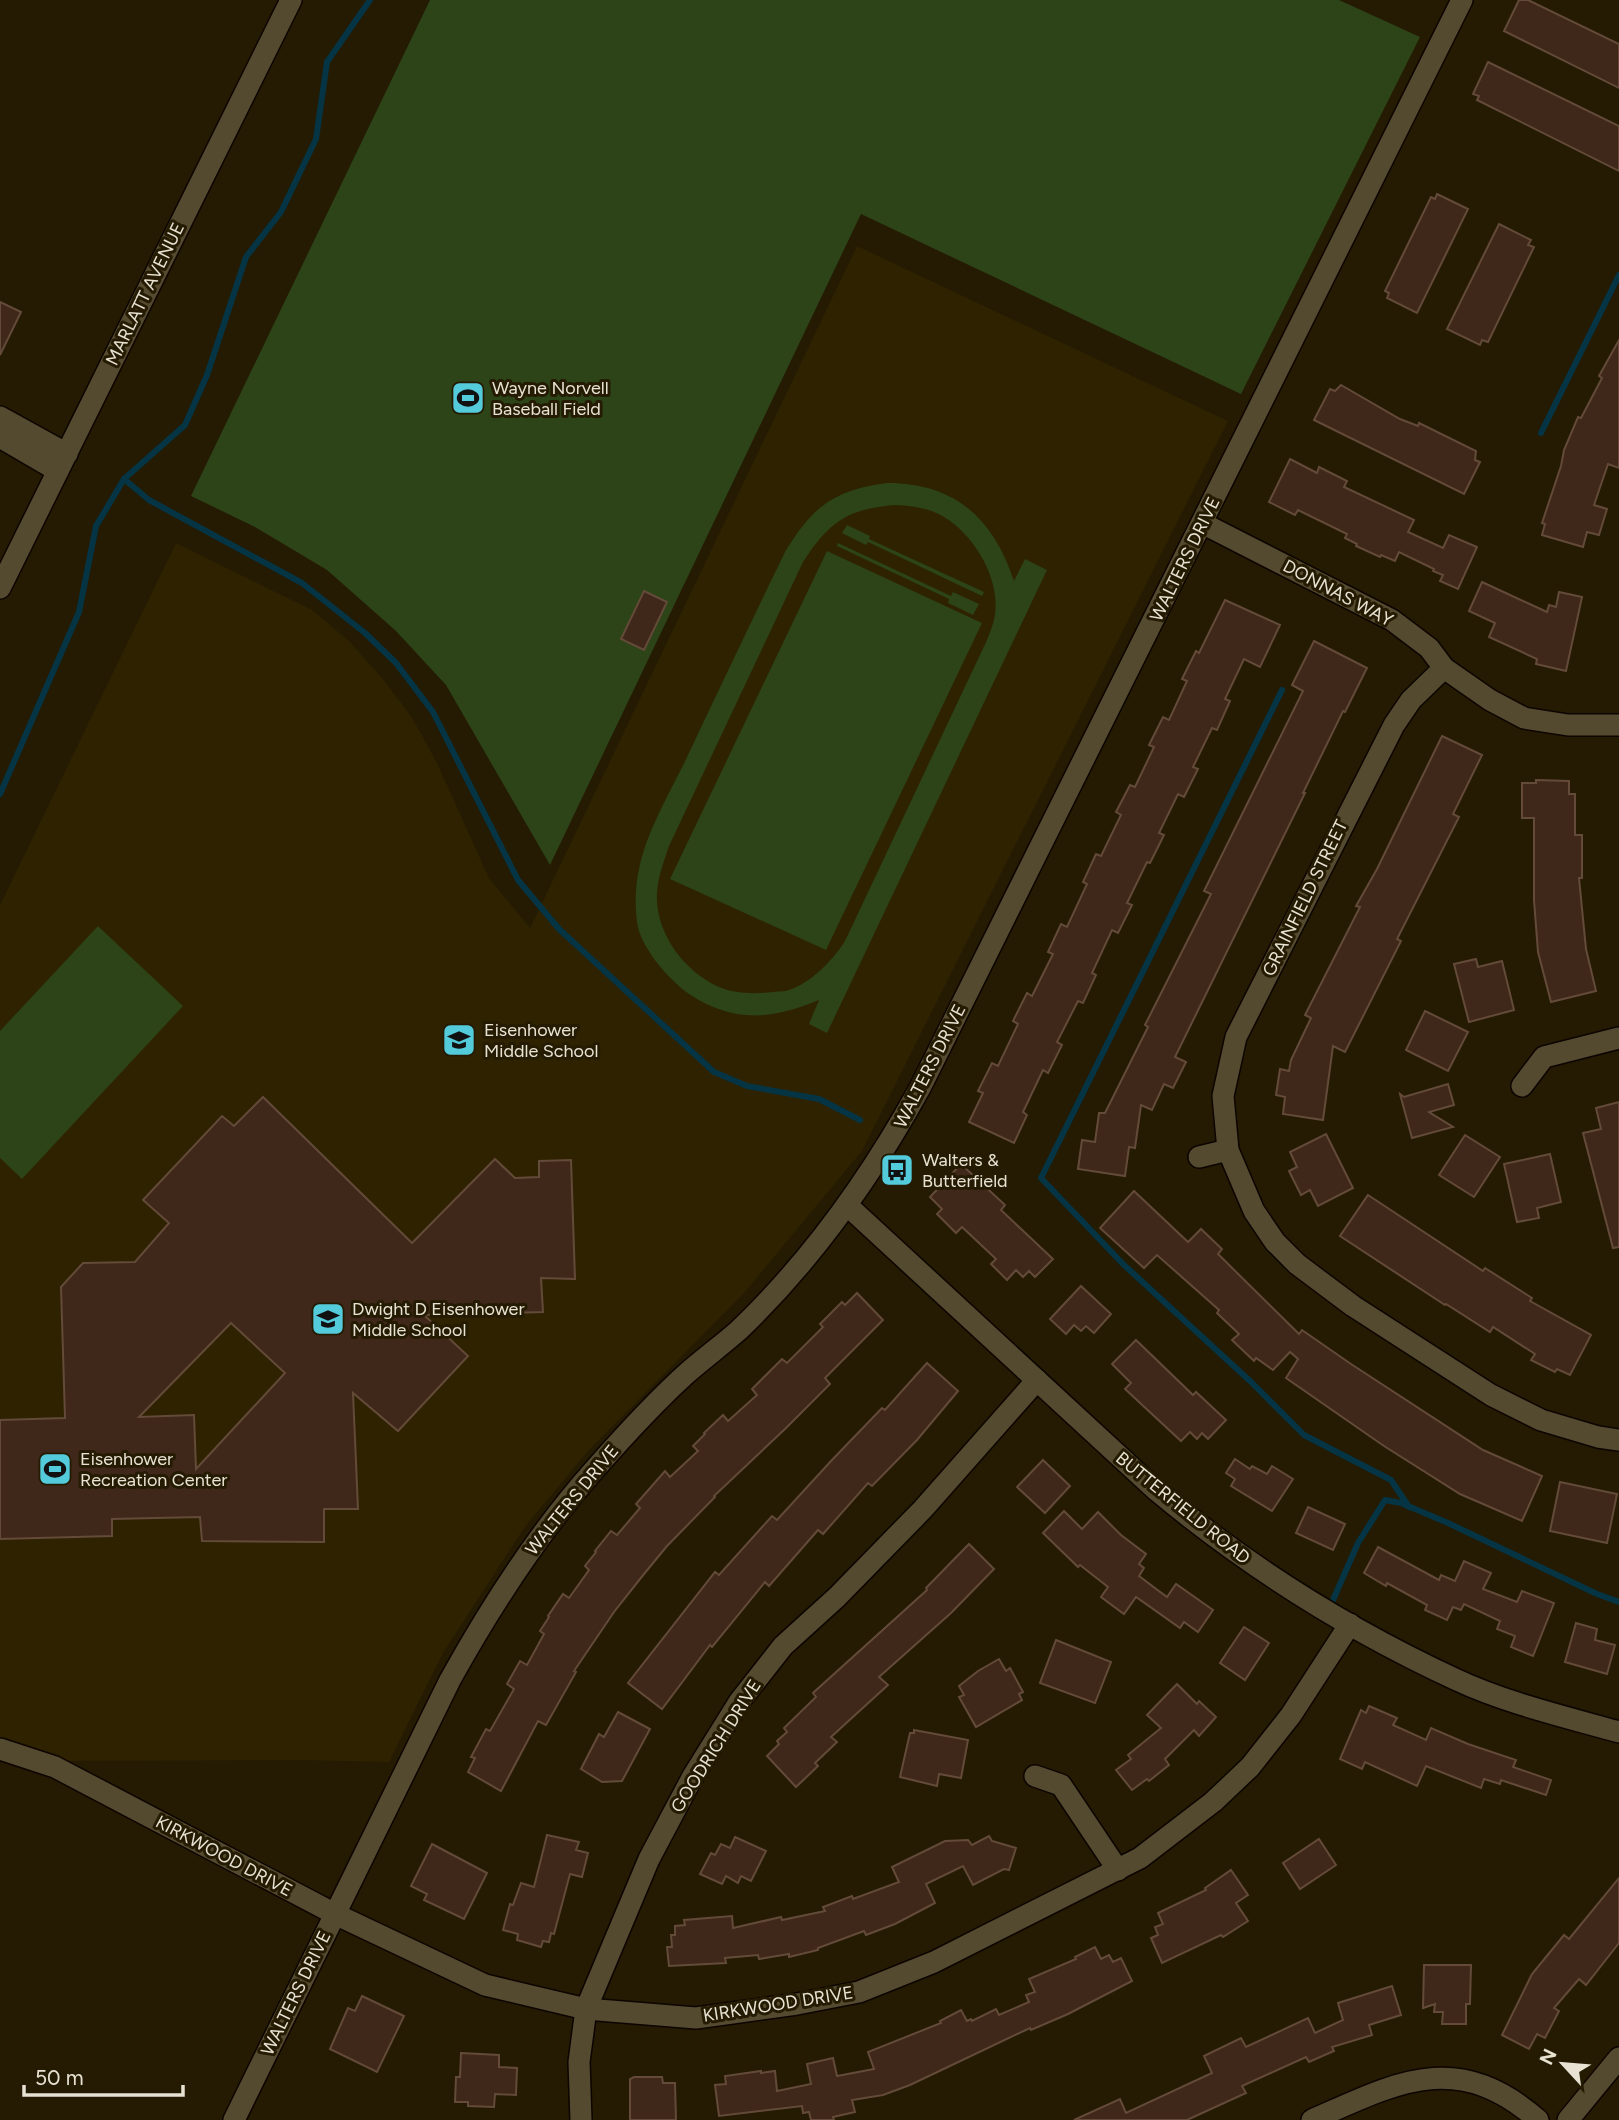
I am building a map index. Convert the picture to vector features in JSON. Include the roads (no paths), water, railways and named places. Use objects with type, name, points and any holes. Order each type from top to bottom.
[{"type":"street","name":"MARLATT AVENUE","points":[[0,588],[290,0]]},
{"type":"street","name":"WALTERS DRIVE","points":[[234,2120],[456,1669],[490,1609],[527,1554],[601,1462],[684,1376],[739,1330],[772,1296],[848,1206],[886,1149],[920,1088],[1462,0]]},
{"type":"street","points":[[0,417],[62,462]]},
{"type":"street","points":[[0,437],[62,462]]},
{"type":"street","name":"DONNAS WAY","points":[[1202,523],[1392,620],[1429,648],[1444,668],[1490,700],[1524,718],[1568,725],[1619,725]]},
{"type":"street","name":"GRAINFIELD STREET","points":[[1444,668],[1411,700],[1394,725],[1236,1037],[1223,1097],[1228,1150],[1254,1211],[1275,1242],[1297,1264],[1353,1306],[1491,1395],[1541,1420],[1598,1437],[1619,1440]]},
{"type":"street","points":[[1522,1086],[1544,1057],[1619,1038]]},
{"type":"street","points":[[1199,1157],[1228,1150]]},
{"type":"street","name":"BUTTERFIELD ROAD","points":[[848,1206],[1156,1490],[1205,1531],[1256,1567],[1350,1625],[1458,1681],[1619,1732]]},
{"type":"street","name":"GOODRICH DRIVE","points":[[580,2120],[579,2062],[586,2009],[649,1859],[693,1776],[738,1702],[783,1646],[837,1597],[916,1516],[1037,1380]]},
{"type":"street","name":"KIRKWOOD DRIVE","points":[[0,1749],[55,1767],[335,1914],[485,1985],[586,2009],[696,2018],[859,1992],[934,1962],[1118,1870],[1157,1847],[1250,1767],[1291,1714],[1350,1625]]},
{"type":"street","points":[[1035,1776],[1061,1785],[1118,1870]]},
{"type":"street","points":[[1568,2120],[1619,2058]]},
{"type":"street","points":[[1312,2120],[1359,2099],[1420,2078],[1457,2078],[1494,2089],[1538,2120]]},
{"type":"waterway","points":[[0,794],[79,612],[96,526],[124,479],[185,425],[207,375],[246,257],[281,212],[316,139],[327,62],[370,0]]},
{"type":"waterway","points":[[1541,433],[1619,275]]},
{"type":"waterway","points":[[124,479],[149,500],[302,583],[365,633],[396,663],[433,712],[518,880],[559,929],[714,1072],[747,1086],[819,1099],[860,1120]]},
{"type":"waterway","points":[[1282,690],[1041,1178],[1123,1264],[1250,1381],[1304,1435],[1391,1480],[1409,1507]]},
{"type":"waterway","points":[[1333,1600],[1358,1543],[1385,1500],[1401,1503],[1448,1523],[1619,1602]]},
{"type":"place","name":"Wayne Norvell Baseball Field","points":[[468,398]]},
{"type":"place","name":"Eisenhower Middle School","points":[[459,1040]]},
{"type":"place","name":"Walters & Butterfield","points":[[897,1170]]},
{"type":"place","name":"Dwight D Eisenhower Middle School","points":[[328,1319]]},
{"type":"place","name":"Eisenhower Recreation Center","points":[[55,1469]]}]
